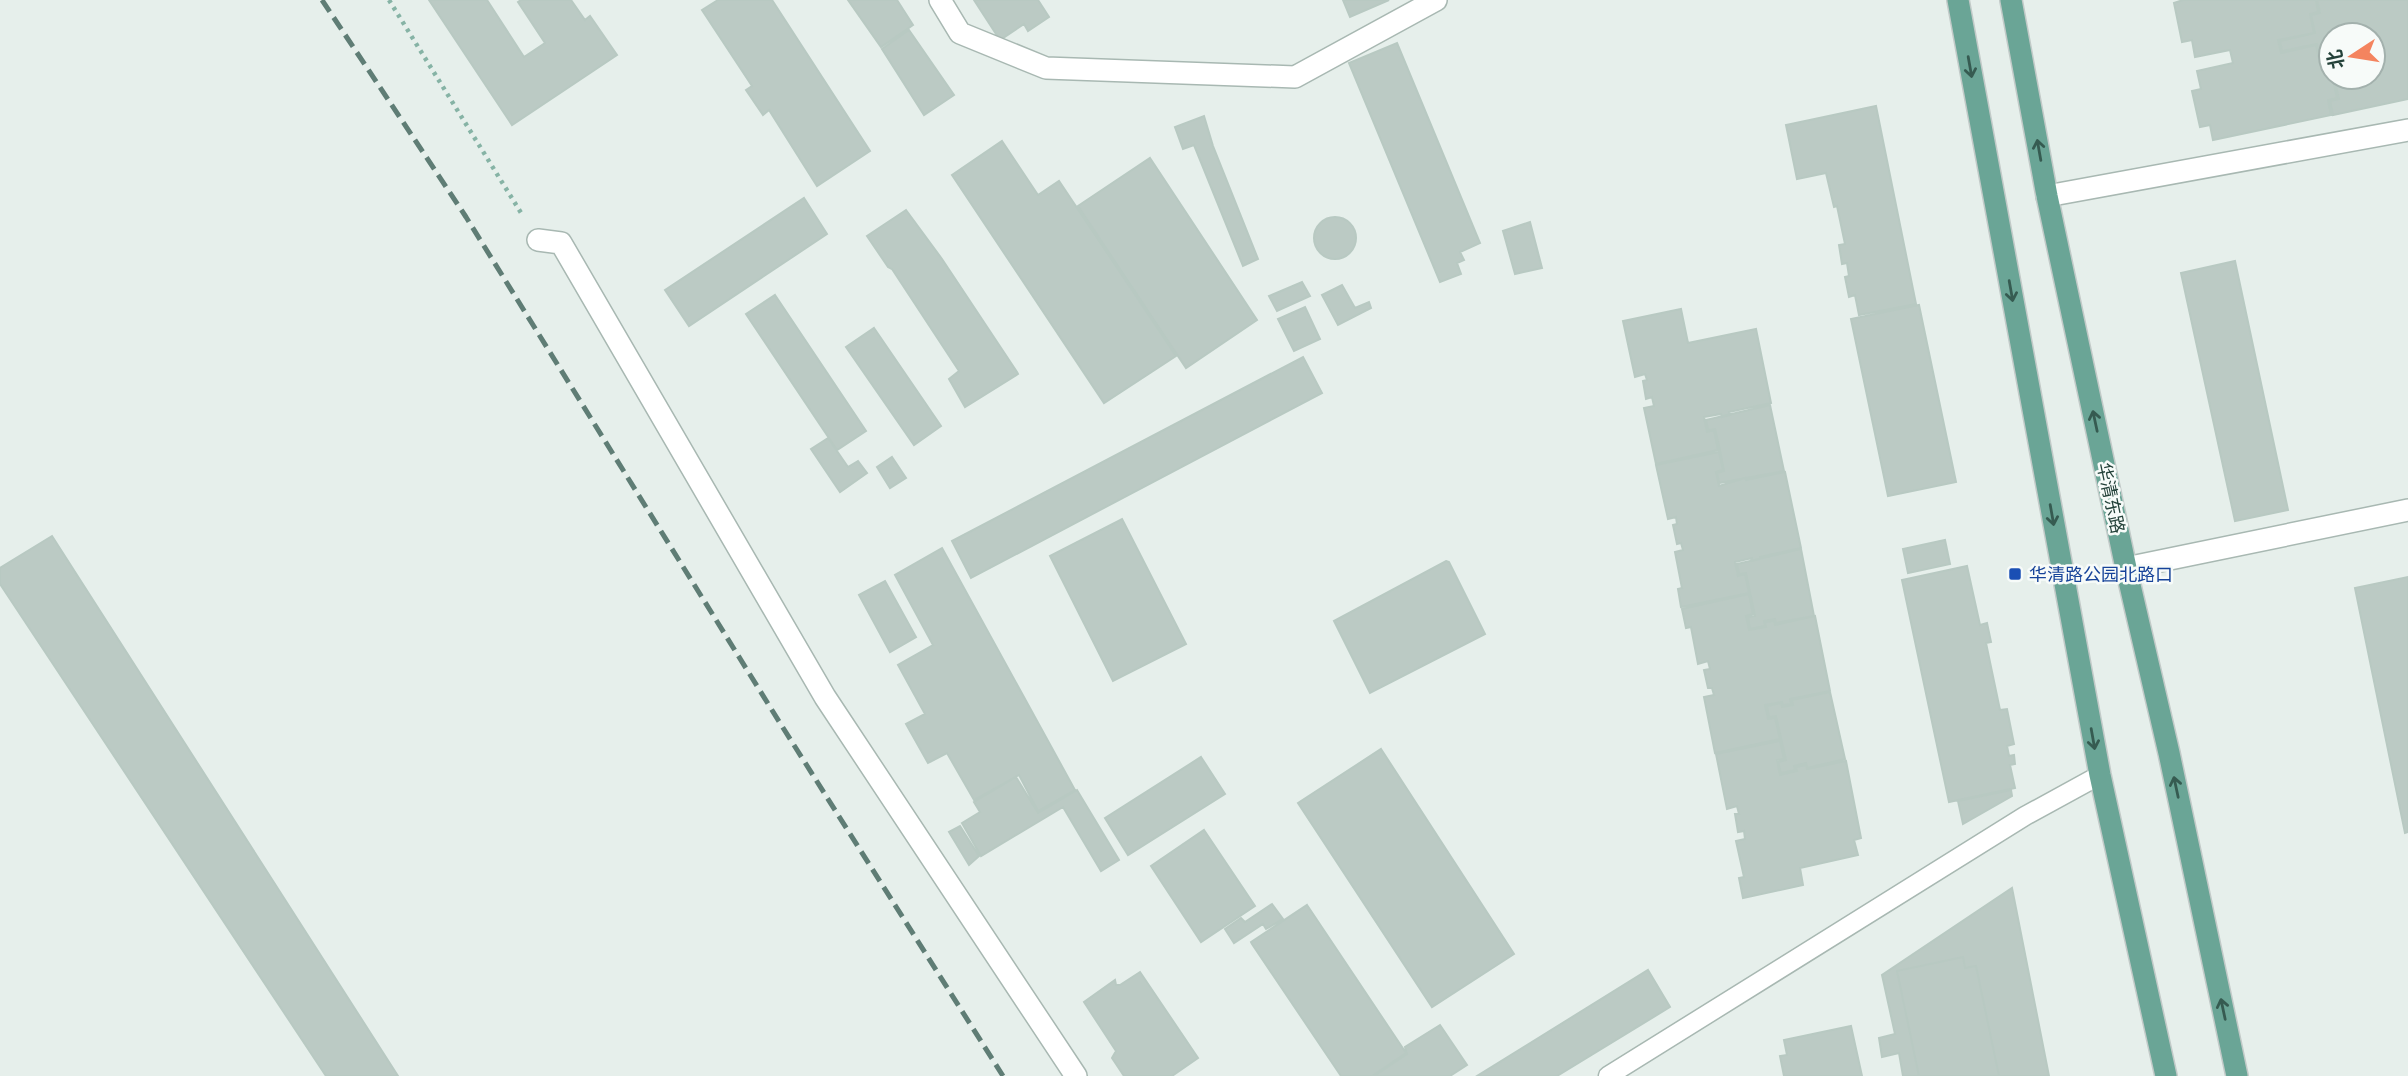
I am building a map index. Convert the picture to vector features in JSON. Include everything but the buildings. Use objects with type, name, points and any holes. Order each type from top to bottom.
[{"type":"main road","points":[[1958,0],[2100,775],[2166,1076]]},
{"type":"main road","name":"华清东路","points":[[2011,0],[2047,196],[2237,1076]]},
{"type":"street","points":[[940,0],[960,33],[1046,68],[1295,77],[1436,0]]},
{"type":"street","points":[[2047,196],[2408,130]]},
{"type":"street","points":[[538,240],[561,243],[825,697],[1076,1076]]},
{"type":"street","points":[[2126,568],[2408,510]]},
{"type":"lane","points":[[1608,1076],[2025,816],[2100,775]]},
{"type":"path","points":[[389,0],[538,240]]},
{"type":"railway","points":[[322,0],[466,217],[1003,1076]]},
{"type":"place","name":"华清路公园北路口","points":[[2015,574]]}]
